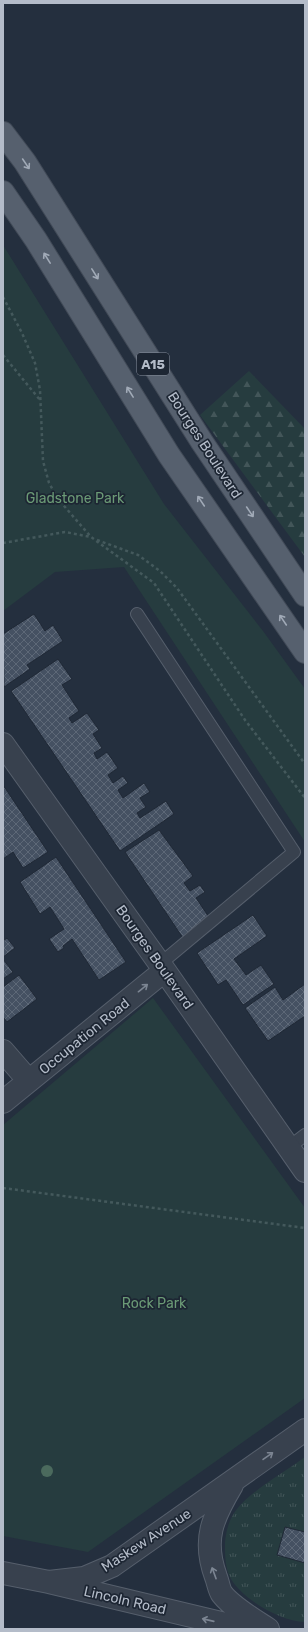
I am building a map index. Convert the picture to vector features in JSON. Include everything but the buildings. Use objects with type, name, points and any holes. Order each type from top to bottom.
[{"type":"main road","name":"Bourges Boulevard","points":[[3,132],[25,162],[202,442],[305,595]]},
{"type":"main road","name":"A15","points":[[3,192],[36,240],[169,454],[305,652]]},
{"type":"street","name":"Bourges Boulevard","points":[[3,744],[305,1171]]},
{"type":"street","name":"Occupation Road","points":[[3,1102],[122,1005],[162,968]]},
{"type":"street","points":[[3,1052],[28,1081]]},
{"type":"street","name":"Maskew Avenue","points":[[49,1582],[84,1578],[112,1566],[305,1430]]},
{"type":"street","name":"Maskew Avenue","points":[[236,1479],[217,1510],[210,1530],[211,1563],[222,1593],[244,1613],[268,1629]]},
{"type":"street","name":"Lincoln Road","points":[[3,1573],[49,1582],[246,1629]]},
{"type":"lane","points":[[137,614],[294,852],[162,968]]},
{"type":"lane","points":[[288,1148],[305,1135]]},
{"type":"path","points":[[3,297],[22,332],[35,363],[40,390],[43,461],[50,483],[58,499],[91,537],[154,583],[245,720],[305,798]]},
{"type":"path","points":[[3,355],[40,401]]},
{"type":"path","points":[[3,543],[65,532],[91,537],[138,555],[160,571],[177,588],[305,764]]},
{"type":"path","points":[[3,1188],[305,1228]]},
{"type":"green space","name":"Gladstone Park","points":[[3,245],[164,504],[263,631],[305,689],[305,842],[124,567],[55,572],[3,611]]},
{"type":"green space","points":[[249,371],[305,429],[305,557],[200,415]]},
{"type":"green space","name":"Rock Park","points":[[153,998],[305,1208],[305,1398],[88,1552],[3,1536],[3,1125]]},
{"type":"green space","points":[[305,1457],[305,1622],[285,1618],[264,1608],[254,1602],[237,1587],[229,1575],[226,1561],[225,1543],[230,1521],[234,1513],[243,1502],[260,1488]]}]
